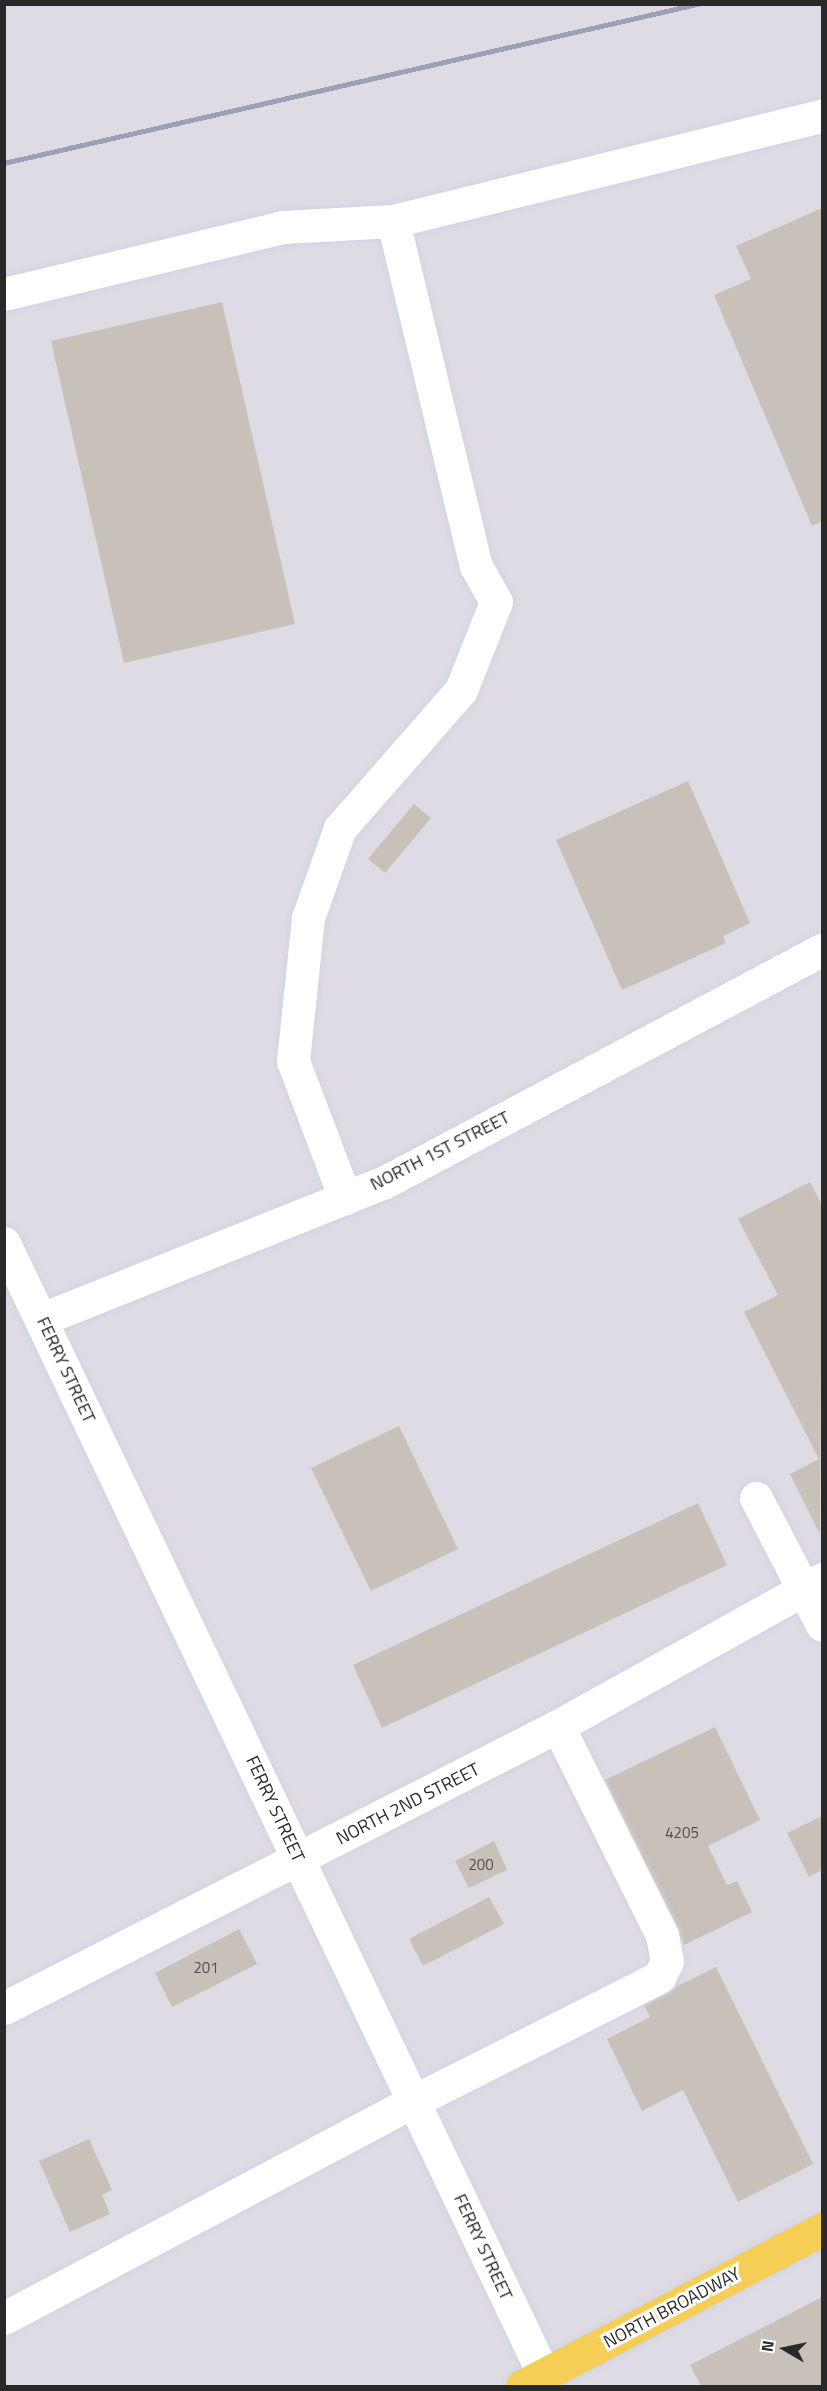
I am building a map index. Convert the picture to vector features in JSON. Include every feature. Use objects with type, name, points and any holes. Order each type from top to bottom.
[{"type":"main road","name":"NORTH BROADWAY","points":[[533,2381],[822,2229]]},
{"type":"street","points":[[4,294],[283,227],[393,221],[822,116]]},
{"type":"street","points":[[345,1198],[293,1061],[308,918],[340,828],[461,690],[496,602],[476,566],[393,221]]},
{"type":"street","name":"NORTH 1ST STREET","points":[[42,1320],[385,1182],[822,950]]},
{"type":"street","name":"FERRY STREET","points":[[4,1243],[414,2101],[533,2381]]},
{"type":"street","points":[[756,1498],[813,1583],[822,1625]]},
{"type":"street","name":"NORTH 2ND STREET","points":[[4,2008],[299,1860],[558,1726],[813,1583]]},
{"type":"street","points":[[4,2318],[414,2101],[659,1977],[667,1961],[662,1935],[558,1726]]},
{"type":"shaded area","points":[[5,5],[822,5],[822,2386],[5,2386]]},
{"type":"building","points":[[822,208],[822,521],[812,526],[714,295],[751,279],[736,246]]},
{"type":"building","points":[[222,302],[295,624],[124,663],[51,341]]},
{"type":"building","points":[[688,781],[750,923],[723,936],[726,943],[622,990],[556,840]]},
{"type":"building","points":[[414,804],[431,818],[385,873],[368,859]]},
{"type":"building","points":[[810,1182],[822,1205],[820,1534],[790,1474],[819,1459],[744,1312],[778,1295],[738,1219]]},
{"type":"building","points":[[399,1426],[458,1549],[371,1591],[311,1468]]},
{"type":"building","points":[[698,1503],[727,1565],[382,1728],[353,1665]]},
{"type":"building","points":[[715,1727],[760,1820],[708,1846],[727,1885],[737,1881],[752,1912],[684,1945],[605,1780]]},
{"type":"building","points":[[822,1816],[822,1870],[809,1877],[787,1833]]},
{"type":"building","points":[[494,1841],[507,1870],[469,1888],[455,1861]]},
{"type":"building","points":[[489,1897],[504,1924],[423,1966],[409,1939]]},
{"type":"building","points":[[239,1929],[257,1964],[172,2007],[155,1973]]},
{"type":"building","points":[[716,1967],[813,2164],[738,2202],[683,2090],[642,2111],[607,2039],[650,2017],[643,2003]]},
{"type":"building","points":[[89,2139],[112,2190],[102,2195],[110,2214],[70,2232],[39,2161]]},
{"type":"building","points":[[822,2297],[822,2386],[701,2386],[690,2365]]},
{"type":"railway","points":[[4,163],[697,4]]}]
